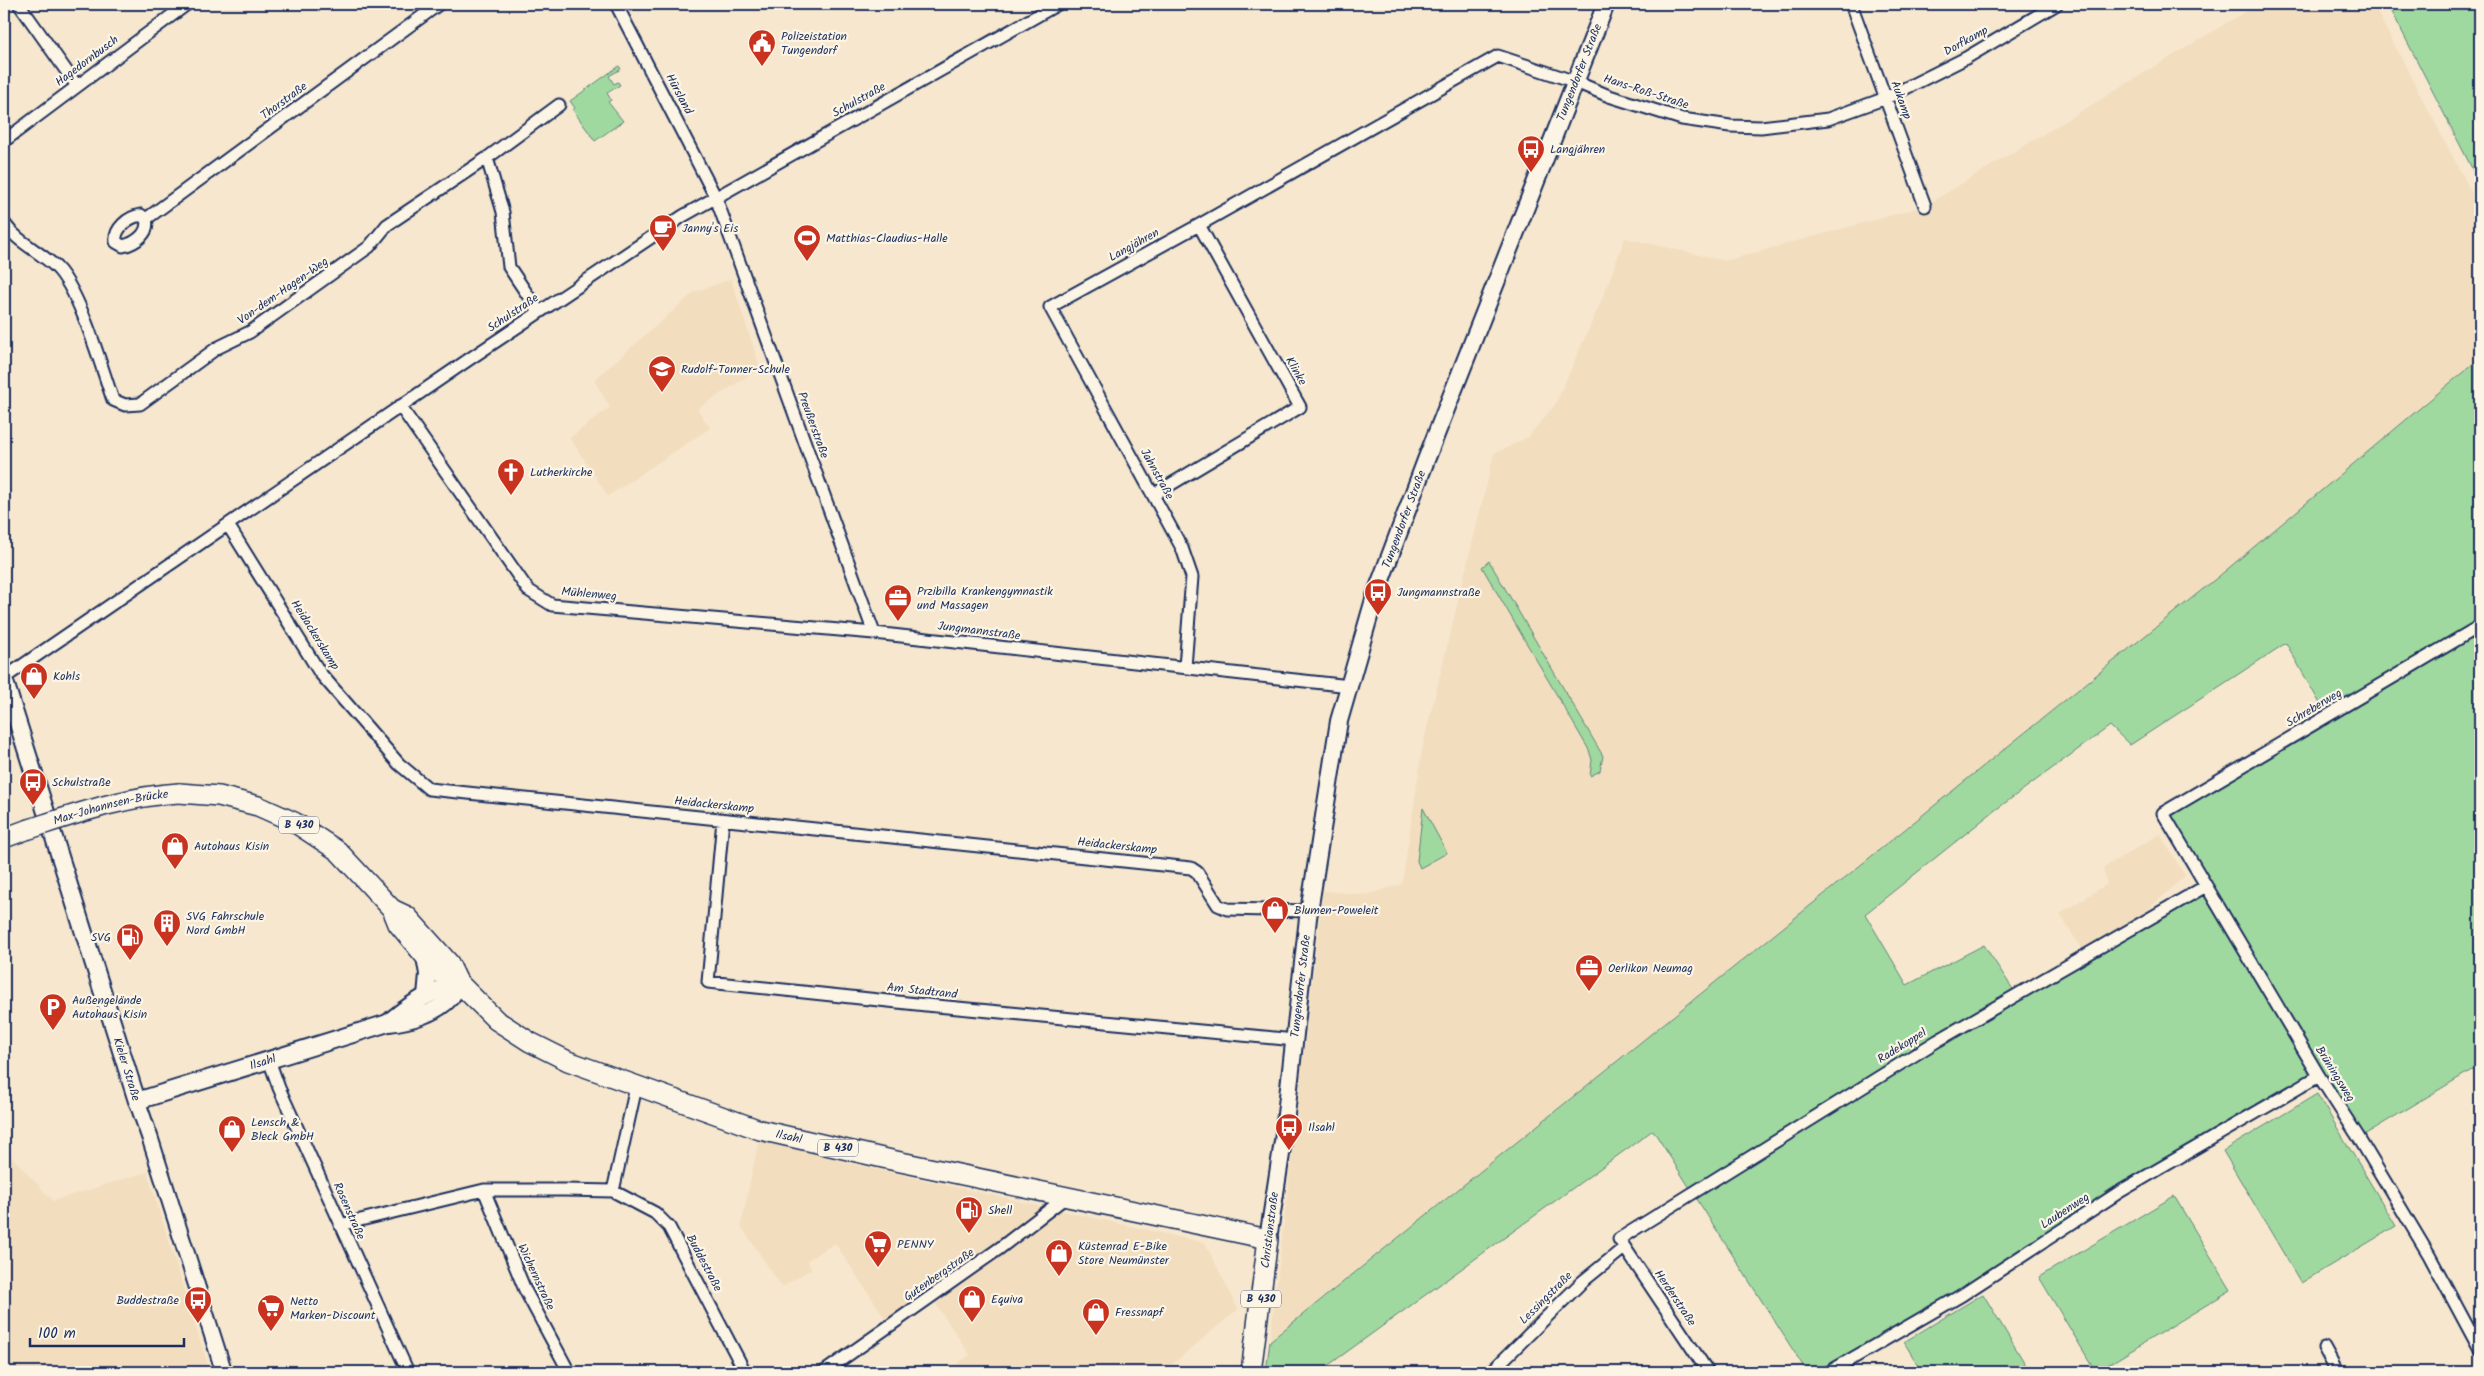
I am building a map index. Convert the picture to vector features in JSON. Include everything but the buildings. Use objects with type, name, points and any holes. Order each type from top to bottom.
[{"type":"main road","name":"Tungendorfer Straße","points":[[1289,1088],[1309,910],[1339,721],[1375,596],[1426,460],[1606,4]]},
{"type":"main road","name":"Kieler Straße","points":[[4,679],[136,1101]]},
{"type":"main road","name":"Max-Johannsen-Brücke","points":[[4,838],[98,807],[150,795],[179,793],[219,796],[258,806],[294,822],[338,851],[392,909],[398,924],[438,972],[458,982]]},
{"type":"main road","name":"Max-Johannsen-Brücke","points":[[392,909],[407,916],[449,963],[458,982]]},
{"type":"main road","points":[[426,957],[428,974],[426,996]]},
{"type":"main road","name":"Ilsahl","points":[[136,1101],[388,1023],[408,1021],[430,1011],[451,997],[458,982]]},
{"type":"main road","name":"Ilsahl","points":[[388,1023],[401,1011],[426,996],[458,982]]},
{"type":"main road","name":"Ilsahl","points":[[458,982],[496,1020],[530,1042],[568,1061],[760,1130],[1268,1239]]},
{"type":"main road","name":"Christianstraße","points":[[1251,1372],[1289,1088]]},
{"type":"street","points":[[18,4],[77,86]]},
{"type":"street","name":"Hagedornbusch","points":[[4,141],[187,4]]},
{"type":"street","name":"Thorstraße","points":[[146,220],[439,4]]},
{"type":"street","name":"Hürsland","points":[[616,4],[716,198]]},
{"type":"street","name":"Schulstraße","points":[[4,679],[400,406],[683,216],[1058,4]]},
{"type":"street","name":"Aukamp","points":[[1851,4],[1925,206]]},
{"type":"street","name":"Dorfkamp","points":[[1886,98],[1966,58],[2057,4]]},
{"type":"street","name":"Langjähren","points":[[1050,307],[1498,56],[1576,82]]},
{"type":"street","name":"Hans-Roß-Straße","points":[[1576,82],[1609,96],[1682,119],[1730,126],[1761,127],[1828,119],[1886,98]]},
{"type":"street","name":"Von-dem-Hagen-Weg","points":[[4,223],[10,232],[56,268],[74,295],[113,400],[125,405],[140,404],[217,348],[250,332],[369,247],[387,225],[487,158],[559,105]]},
{"type":"street","points":[[487,158],[503,212],[509,267],[539,312]]},
{"type":"street","name":"Preußerstraße","points":[[716,198],[874,633]]},
{"type":"street","name":"Klinke","points":[[1153,495],[1300,407],[1199,225]]},
{"type":"street","name":"Jahnstraße","points":[[1050,307],[1182,548],[1192,577],[1185,667]]},
{"type":"street","name":"Mühlenweg","points":[[400,406],[528,590],[552,605],[874,633]]},
{"type":"street","name":"Heidackerskamp","points":[[228,525],[320,673],[399,764],[429,789],[1191,868],[1197,872],[1218,905],[1222,907],[1309,910]]},
{"type":"street","name":"Schreberweg","points":[[2163,813],[2480,626]]},
{"type":"street","name":"Jungmannstraße","points":[[874,633],[1350,686]]},
{"type":"street","name":"Brüningsweg","points":[[2163,813],[2319,1076],[2430,1256],[2480,1350]]},
{"type":"street","name":"Am Stadtrand","points":[[723,820],[708,982],[1294,1040]]},
{"type":"street","name":"Radekoppel","points":[[1622,1244],[1937,1040],[2206,886]]},
{"type":"street","name":"Rosenstraße","points":[[269,1060],[340,1225],[408,1372]]},
{"type":"street","name":"Laubenweg","points":[[1829,1372],[1962,1295],[2121,1192],[2319,1076]]},
{"type":"street","points":[[613,1191],[636,1087]]},
{"type":"street","name":"Kieler Straße","points":[[136,1101],[150,1138],[224,1372]]},
{"type":"street","name":"Buddestraße","points":[[340,1225],[484,1190],[613,1191],[656,1213],[669,1227],[745,1372]]},
{"type":"street","name":"Wichernstraße","points":[[484,1190],[525,1290],[569,1372]]},
{"type":"street","name":"Gutenbergstraße","points":[[824,1372],[1008,1243],[1066,1197]]},
{"type":"street","name":"Lessingstraße","points":[[1491,1372],[1622,1244]]},
{"type":"street","name":"Herderstraße","points":[[1622,1244],[1708,1372]]},
{"type":"street","points":[[2324,1348],[2337,1372]]},
{"type":"shaded area","points":[[2258,4],[2373,4],[2480,209],[2480,358],[2218,577],[1270,1341],[1323,891],[1367,895],[1402,884],[1423,745],[1494,454],[1528,437],[1555,405],[1601,302],[1625,238],[1725,261],[1925,206]]},
{"type":"shaded area","name":"Rudolf-Tonner-Schule","points":[[731,279],[760,368],[697,409],[710,428],[608,496],[570,438],[610,407],[594,380],[695,292]]},
{"type":"shaded area","points":[[2160,834],[2185,876],[2142,915],[2082,950],[2060,914],[2107,884],[2103,868]]},
{"type":"shaded area","points":[[759,1139],[853,1164],[1205,1243],[1238,1309],[1163,1372],[945,1372],[970,1355],[930,1295],[889,1324],[835,1243],[807,1260],[811,1269],[782,1287],[741,1226]]},
{"type":"shaded area","points":[[4,1149],[53,1201],[147,1172],[210,1372],[4,1372]]},
{"type":"green space","points":[[2388,4],[2480,4],[2480,184]]},
{"type":"green space","points":[[619,66],[621,69],[609,76],[614,84],[618,82],[620,85],[607,93],[611,100],[608,102],[623,121],[595,141],[573,110],[575,108],[570,101]]},
{"type":"green space","points":[[2480,358],[2480,1065],[2359,1138],[2319,1076],[1829,1372],[1807,1372],[1653,1130],[1319,1372],[1266,1372],[1270,1341],[2218,577]],"holes":[[[2286,643],[2327,716],[2163,813],[2206,886],[2016,994],[1984,945],[1907,985],[1865,914],[1994,811],[2110,726],[2130,745]]]},
{"type":"green space","points":[[1489,561],[1603,756],[1600,771],[1590,776],[1592,760],[1589,750],[1482,567]]},
{"type":"green space","points":[[1423,808],[1447,853],[1420,868],[1417,861]]},
{"type":"green space","points":[[2317,1094],[2396,1226],[2301,1283],[2223,1151]]},
{"type":"green space","points":[[2174,1196],[2231,1290],[2096,1372],[2039,1277]]},
{"type":"green space","points":[[1983,1294],[2030,1372],[1922,1372],[1904,1342]]},
{"type":"place","name":"Polizeistation Tungendorf","points":[[762,67]]},
{"type":"place","name":"Langjähren","points":[[1531,173]]},
{"type":"place","name":"Janny's Eis","points":[[663,252]]},
{"type":"place","name":"Matthias-Claudius-Halle","points":[[807,262]]},
{"type":"place","name":"Rudolf-Tonner-Schule","points":[[662,393]]},
{"type":"place","name":"Lutherkirche","points":[[511,496]]},
{"type":"place","name":"Jungmannstraße","points":[[1378,616]]},
{"type":"place","name":"Przibilla Krankengymnastik und Massagen","points":[[898,622]]},
{"type":"place","name":"Kohls","points":[[34,700]]},
{"type":"place","name":"Schulstraße","points":[[33,806]]},
{"type":"place","name":"Autohaus Kisin","points":[[175,870]]},
{"type":"place","name":"Blumen-Poweleit","points":[[1275,934]]},
{"type":"place","name":"SVG Fahrschule Nord GmbH","points":[[167,947]]},
{"type":"place","name":"SVG","points":[[130,961]]},
{"type":"place","name":"Oerlikon Neumag","points":[[1589,992]]},
{"type":"place","name":"Außengelände Autohaus Kisin","points":[[53,1031]]},
{"type":"place","name":"Ilsahl","points":[[1289,1151]]},
{"type":"place","name":"Lensch & Bleck GmbH","points":[[232,1153]]},
{"type":"place","name":"Shell","points":[[969,1234]]},
{"type":"place","name":"PENNY","points":[[878,1268]]},
{"type":"place","name":"Küstenrad E-Bike Store Neumünster","points":[[1059,1277]]},
{"type":"place","name":"Equiva","points":[[972,1323]]},
{"type":"place","name":"Buddestraße","points":[[198,1324]]},
{"type":"place","name":"Netto Marken-Discount","points":[[271,1332]]},
{"type":"place","name":"Fressnapf","points":[[1096,1336]]}]
